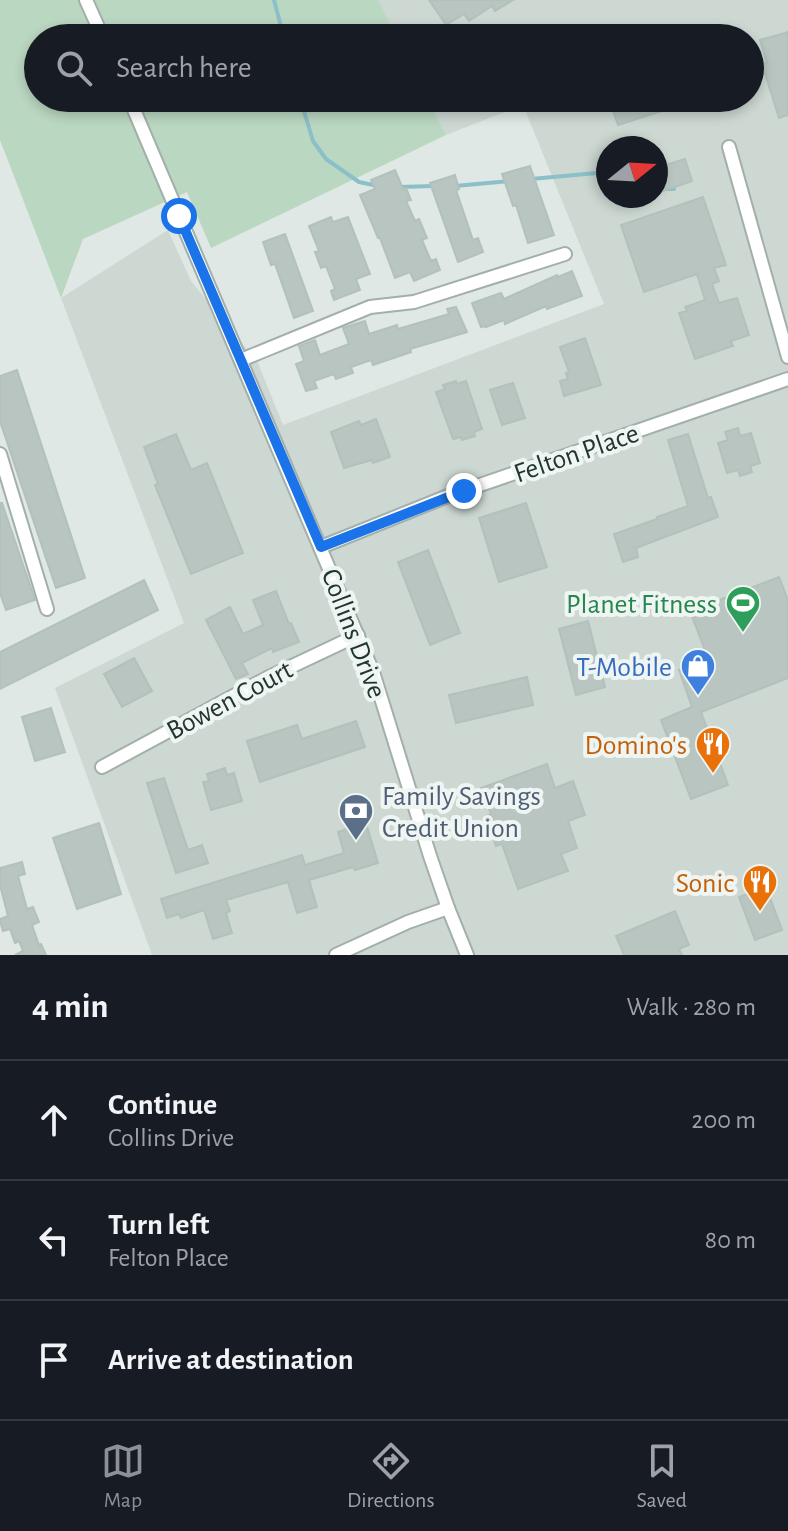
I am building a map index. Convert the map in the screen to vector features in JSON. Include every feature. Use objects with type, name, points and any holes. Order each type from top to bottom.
[{"type":"street","points":[[86,0],[97,24]]},
{"type":"street","name":"Collins Drive","points":[[135,112],[358,635],[377,685],[430,856],[467,955]]},
{"type":"street","points":[[729,147],[788,357]]},
{"type":"street","points":[[241,360],[370,307],[414,302],[565,254]]},
{"type":"street","name":"Felton Place","points":[[321,547],[456,493],[788,379]]},
{"type":"street","points":[[0,454],[47,609]]},
{"type":"street","name":"Bowen Court","points":[[102,767],[267,678],[358,635]]},
{"type":"street","points":[[336,955],[408,922],[448,908]]},
{"type":"shaded area","points":[[371,0],[788,0],[788,955],[152,955],[55,688],[184,623],[61,298],[168,230],[191,281],[258,363],[283,425],[604,304],[526,112],[764,112],[764,24],[384,24]]},
{"type":"shaded area","points":[[434,112],[505,112],[446,135]]},
{"type":"green space","points":[[0,0],[378,0],[390,24],[24,24],[24,112],[434,112],[446,135],[211,248],[187,192],[83,239],[61,298],[0,140]]},
{"type":"building","points":[[429,0],[513,0],[495,11],[492,6],[469,21],[464,14],[445,24]]},
{"type":"building","points":[[788,32],[788,115],[779,118],[764,70],[764,64],[767,63],[764,39]]},
{"type":"building","points":[[614,112],[659,112],[618,125]]},
{"type":"building","points":[[685,159],[692,181],[668,189],[668,164]]},
{"type":"building","points":[[530,166],[554,235],[528,243],[502,174]]},
{"type":"building","points":[[395,170],[411,200],[406,201],[415,221],[419,219],[427,238],[422,240],[431,261],[436,259],[440,270],[414,281],[410,272],[395,278],[360,195],[375,189],[371,180]]},
{"type":"building","points":[[455,175],[459,189],[456,190],[473,240],[478,238],[483,252],[458,262],[430,183]]},
{"type":"building","points":[[703,197],[726,265],[714,268],[719,281],[712,284],[719,303],[737,298],[749,335],[731,341],[733,346],[695,359],[679,313],[687,311],[685,307],[705,300],[697,274],[644,292],[621,225]]},
{"type":"building","points":[[331,217],[333,222],[348,217],[370,274],[356,279],[360,290],[334,300],[331,291],[335,289],[326,266],[321,268],[315,252],[319,251],[309,226]]},
{"type":"building","points":[[285,234],[313,311],[294,318],[275,264],[271,265],[263,242]]},
{"type":"building","points":[[572,271],[582,296],[547,309],[546,306],[505,324],[504,320],[481,327],[472,303],[501,293],[504,299]]},
{"type":"building","points":[[456,307],[467,332],[410,349],[411,352],[373,365],[371,360],[351,367],[353,373],[336,379],[334,374],[314,381],[317,388],[306,391],[296,364],[304,361],[299,346],[315,340],[320,355],[349,344],[343,328],[365,321],[369,334],[397,325],[398,329],[449,314],[447,309]]},
{"type":"building","points":[[585,338],[601,385],[564,396],[560,381],[568,379],[566,373],[569,372],[560,347]]},
{"type":"building","points":[[17,370],[85,578],[56,588],[0,421],[0,376]]},
{"type":"building","points":[[456,381],[457,384],[466,381],[482,429],[474,432],[475,436],[462,440],[461,437],[453,439],[436,392],[445,389],[443,385]]},
{"type":"building","points":[[513,383],[525,418],[502,425],[490,390]]},
{"type":"building","points":[[376,419],[390,457],[344,468],[331,432],[359,421],[361,425]]},
{"type":"building","points":[[738,428],[740,436],[751,433],[760,463],[750,466],[752,472],[740,476],[738,470],[727,473],[718,443],[728,440],[725,432]]},
{"type":"building","points":[[176,434],[191,470],[207,463],[243,553],[191,574],[155,485],[158,484],[144,447]]},
{"type":"building","points":[[688,434],[708,498],[711,497],[718,517],[636,548],[638,557],[623,562],[614,534],[688,506],[668,440]]},
{"type":"building","points":[[0,503],[35,600],[6,610],[0,593]]},
{"type":"building","points":[[526,503],[547,567],[499,582],[479,518]]},
{"type":"building","points":[[428,550],[460,633],[430,645],[398,562]]},
{"type":"building","name":"Planet Fitness","points":[[779,577],[788,600],[788,678],[701,712],[728,785],[691,799],[661,720],[692,707],[679,670],[708,658],[690,611]]},
{"type":"building","points":[[144,580],[158,610],[0,689],[0,652]]},
{"type":"building","points":[[276,591],[299,642],[273,652],[272,648],[242,663],[248,674],[236,679],[206,620],[230,607],[243,634],[263,625],[253,600]]},
{"type":"building","points":[[588,621],[605,687],[576,695],[559,629]]},
{"type":"building","points":[[134,658],[152,691],[122,707],[104,674]]},
{"type":"building","points":[[527,677],[533,705],[456,723],[449,695]]},
{"type":"building","points":[[51,708],[65,752],[35,761],[22,717]]},
{"type":"building","points":[[356,721],[365,747],[260,782],[247,741],[297,725],[302,739]]},
{"type":"building","points":[[547,764],[555,788],[573,781],[585,815],[568,821],[577,848],[561,854],[568,871],[518,889],[502,844],[496,846],[486,816],[491,814],[481,788]]},
{"type":"building","points":[[225,768],[227,775],[234,773],[242,801],[211,810],[203,782],[209,781],[207,774]]},
{"type":"building","points":[[164,778],[188,850],[202,845],[208,863],[176,873],[147,783]]},
{"type":"building","points":[[99,823],[121,894],[77,909],[53,838]]},
{"type":"building","points":[[366,823],[378,863],[309,880],[317,907],[297,913],[288,882],[226,900],[232,933],[213,939],[204,910],[181,918],[179,914],[167,918],[161,899],[302,855],[305,865],[344,853],[338,832]]},
{"type":"building","points":[[22,862],[25,874],[18,876],[27,909],[33,907],[39,922],[32,925],[46,955],[15,955],[23,951],[19,941],[15,943],[10,929],[3,931],[0,921],[8,916],[0,885],[0,868]]},
{"type":"building","name":"Sonic","points":[[766,887],[782,930],[755,940],[739,897]]},
{"type":"building","points":[[675,911],[689,945],[679,949],[682,955],[624,955],[616,936]]},
{"type":"waterway","points":[[274,0],[280,24]]},
{"type":"waterway","points":[[304,112],[313,141],[326,159],[359,182],[378,186]]},
{"type":"waterway","points":[[531,179],[596,173]]},
{"type":"waterway","points":[[455,186],[510,181]]},
{"type":"waterway","points":[[399,187],[434,186]]},
{"type":"waterway","points":[[668,189],[674,189]]},
{"type":"place","name":"Planet Fitness","points":[[743,634]]},
{"type":"place","name":"T-Mobile","points":[[698,697]]},
{"type":"place","name":"Domino's","points":[[713,775]]},
{"type":"place","name":"Family Savings Credit Union","points":[[356,842]]},
{"type":"place","name":"Sonic","points":[[760,913]]},
{"type":"route","points":[[179,216],[321,547],[464,491]]}]
